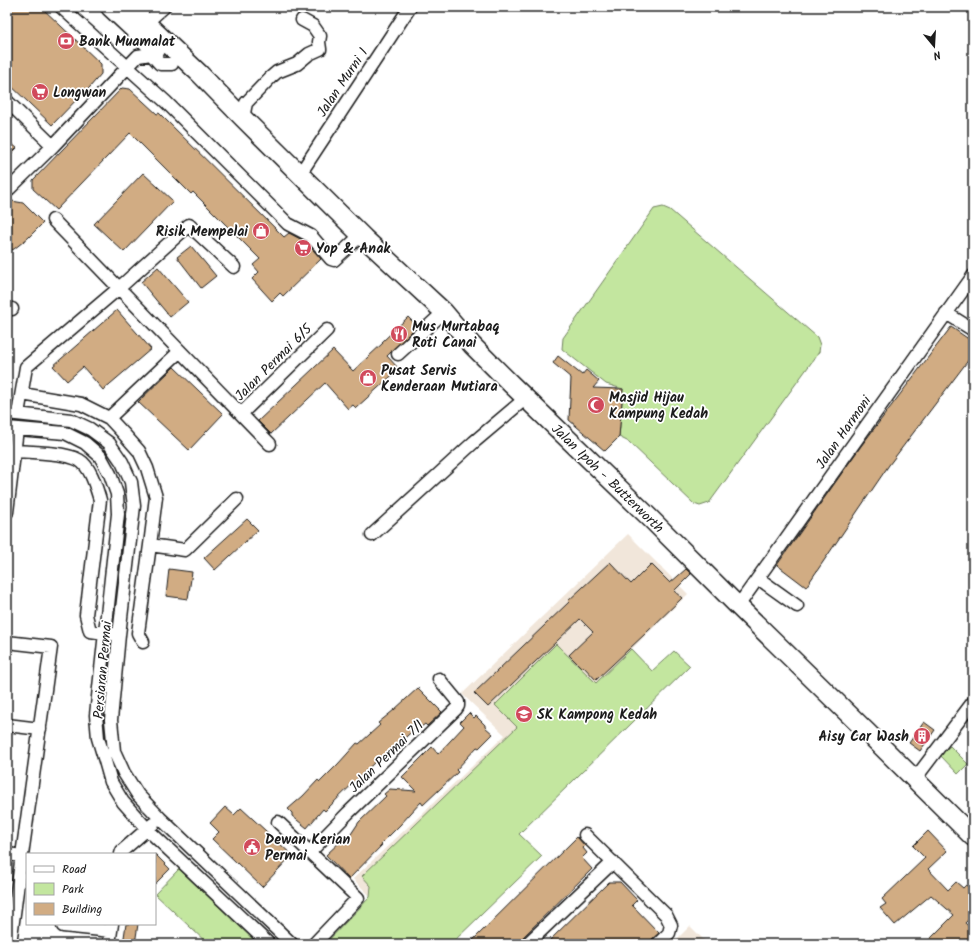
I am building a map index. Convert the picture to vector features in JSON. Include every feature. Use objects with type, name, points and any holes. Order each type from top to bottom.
[{"type":"highway","name":"Jalan Ipoh - Butterworth","points":[[120,10],[146,23],[200,74],[247,106],[300,174],[361,235],[444,312],[472,345],[638,506],[973,837]]},
{"type":"highway","name":"Jalan Ipoh - Butterworth","points":[[120,10],[191,82],[247,106]]},
{"type":"street","points":[[61,7],[166,102],[288,224],[311,236],[331,259],[334,260],[361,235]]},
{"type":"street","points":[[146,23],[164,7]]},
{"type":"street","name":"Jalan Murni 1","points":[[300,174],[410,7]]},
{"type":"street","points":[[7,191],[53,146],[138,56],[139,44],[121,28],[120,10]]},
{"type":"street","points":[[247,106],[273,74],[297,64],[309,54],[320,49],[320,36],[313,26],[302,20]]},
{"type":"street","points":[[138,56],[151,54],[160,64],[172,64]]},
{"type":"street","points":[[7,101],[53,146]]},
{"type":"street","points":[[53,220],[270,444]]},
{"type":"street","points":[[12,413],[22,394],[26,367],[119,288],[189,225],[234,267]]},
{"type":"street","name":"Jalan Harmoni","points":[[738,606],[973,276]]},
{"type":"street","points":[[398,354],[444,312]]},
{"type":"street","points":[[946,313],[973,330]]},
{"type":"street","name":"Jalan Permai 6/5","points":[[241,414],[326,330]]},
{"type":"street","points":[[109,418],[180,351]]},
{"type":"street","points":[[22,394],[81,404],[109,418],[124,432],[139,451],[147,468],[156,497],[138,633],[143,642]]},
{"type":"street","points":[[372,534],[474,442],[526,398]]},
{"type":"street","name":"Persiaran Permai","points":[[12,413],[71,420],[90,429],[109,443],[122,462],[131,482],[134,506],[111,720],[114,751],[124,773],[138,795],[160,818],[292,944]]},
{"type":"street","points":[[7,512],[14,451],[12,428]]},
{"type":"street","name":"Persiaran Permai","points":[[12,428],[65,433],[85,442],[100,456],[110,474],[116,494],[118,514],[96,715],[98,738],[111,782],[123,802],[147,829],[269,944]]},
{"type":"street","points":[[14,451],[64,455],[79,460],[88,470],[95,483],[100,500],[86,615],[90,631],[119,635]]},
{"type":"street","points":[[150,545],[185,550],[237,499]]},
{"type":"street","points":[[758,578],[797,606]]},
{"type":"street","points":[[7,642],[52,647],[22,856],[22,892],[10,944]]},
{"type":"street","name":"Jalan Permai 7/1","points":[[310,852],[348,813],[456,710],[458,702],[439,679]]},
{"type":"street","points":[[915,779],[973,702]]},
{"type":"street","points":[[7,724],[40,729]]},
{"type":"street","points":[[121,853],[160,818]]},
{"type":"street","points":[[278,822],[358,898],[314,944]]},
{"type":"street","points":[[585,835],[645,896],[666,915],[671,925],[669,933],[658,944]]},
{"type":"street","points":[[7,854],[22,856]]},
{"type":"street","points":[[527,944],[613,862]]},
{"type":"street","points":[[63,925],[111,928],[109,944]]},
{"type":"shaded area","name":"SK Kampong Kedah","points":[[628,534],[688,594],[374,900],[353,879],[505,735],[462,694]]},
{"type":"shaded area","points":[[690,926],[708,944],[672,944]]},
{"type":"green space","points":[[663,207],[670,210],[817,337],[820,345],[819,352],[709,503],[700,506],[694,504],[629,442],[619,437],[623,389],[606,384],[562,349],[563,338],[654,209]]},
{"type":"green space","points":[[556,644],[596,683],[631,649],[652,671],[674,651],[690,666],[519,834],[542,856],[451,944],[325,944],[370,897],[371,886],[362,876],[517,727],[495,705]]},
{"type":"green space","points":[[950,746],[968,764],[958,774],[940,755]]},
{"type":"green space","points":[[179,869],[258,944],[208,944],[156,895],[156,893]]},
{"type":"building","points":[[7,7],[41,7],[101,64],[101,74],[84,94],[83,93],[52,125],[7,82]]},
{"type":"building","points":[[122,88],[130,89],[157,114],[159,113],[284,237],[289,233],[306,242],[321,259],[283,296],[280,293],[272,301],[252,279],[259,272],[253,265],[260,259],[193,192],[191,194],[130,133],[56,210],[33,189],[33,180]]},
{"type":"building","points":[[7,140],[17,148],[7,158]]},
{"type":"building","points":[[143,173],[173,201],[124,252],[94,224]]},
{"type":"building","points":[[12,201],[23,203],[43,223],[28,238],[14,249],[7,252],[7,208]]},
{"type":"building","points":[[191,246],[216,276],[201,288],[177,257]]},
{"type":"building","points":[[158,267],[188,302],[170,317],[141,282]]},
{"type":"building","points":[[117,310],[151,349],[103,390],[83,367],[67,381],[53,366]]},
{"type":"building","points":[[408,317],[417,326],[387,356],[399,369],[356,408],[353,405],[348,409],[325,383],[271,434],[258,421],[333,350],[353,371]]},
{"type":"building","points":[[951,327],[973,342],[973,354],[889,465],[806,587],[777,565],[861,446]]},
{"type":"building","name":"Masjid Hijau Kampung Kedah","points":[[558,356],[582,375],[586,370],[599,381],[593,388],[623,389],[619,437],[605,451],[569,420],[571,378],[553,363]]},
{"type":"building","points":[[174,367],[223,414],[189,450],[138,402]]},
{"type":"building","points":[[247,519],[258,530],[215,570],[204,558]]},
{"type":"building","points":[[610,562],[631,584],[651,564],[670,583],[686,569],[691,574],[674,591],[682,598],[596,680],[583,666],[582,668],[569,655],[593,632],[580,619],[488,707],[474,693]]},
{"type":"building","points":[[169,569],[192,572],[188,599],[166,596]]},
{"type":"building","points":[[418,688],[442,712],[427,726],[425,724],[420,728],[418,726],[397,745],[399,747],[390,754],[388,752],[381,758],[380,757],[325,811],[323,809],[307,828],[292,816],[292,813],[288,809],[318,780],[320,782],[357,743],[359,744],[380,725],[378,723]]},
{"type":"building","points":[[469,713],[474,718],[476,716],[493,734],[479,748],[477,747],[456,770],[458,772],[423,805],[421,802],[349,879],[326,855],[342,840],[345,843],[359,822],[386,796],[384,794],[390,789],[416,791],[402,777],[432,747],[438,754],[464,726],[460,722]]},
{"type":"building","name":"Aisy Car Wash","points":[[924,722],[935,730],[920,751],[909,743]]},
{"type":"building","name":"Dewan Kerian Permai","points":[[225,807],[234,815],[241,808],[292,855],[262,887],[212,839],[219,832],[210,823]]},
{"type":"building","points":[[928,831],[947,851],[928,869],[948,890],[956,882],[963,888],[966,885],[973,891],[973,915],[965,923],[973,930],[973,937],[965,944],[925,944],[954,915],[931,895],[895,925],[880,908],[886,904],[882,899],[925,858],[913,846]]},
{"type":"building","points":[[577,837],[585,846],[583,848],[587,853],[582,858],[592,869],[516,944],[478,944],[473,940]]},
{"type":"building","points":[[156,855],[170,869],[156,883]]},
{"type":"building","points":[[609,882],[620,882],[637,900],[632,905],[659,933],[652,939],[650,944],[546,944]]},
{"type":"building","points":[[126,925],[138,925],[135,944],[123,944]]},
{"type":"place","name":"Bank Muamalat","points":[[66,41]]},
{"type":"place","name":"Longwan","points":[[40,92]]},
{"type":"place","name":"Risik Mempelai","points":[[261,231]]},
{"type":"place","name":"Yop & Anak","points":[[303,248]]},
{"type":"place","name":"Mus Murtabaq Roti Canai","points":[[399,334]]},
{"type":"place","name":"Pusat Servis Kenderaan Mutiara","points":[[368,378]]},
{"type":"place","name":"Masjid Hijau Kampung Kedah","points":[[596,405]]},
{"type":"place","name":"SK Kampong Kedah","points":[[524,714]]},
{"type":"place","name":"Aisy Car Wash","points":[[922,736]]},
{"type":"place","name":"Dewan Kerian Permai","points":[[252,847]]}]
